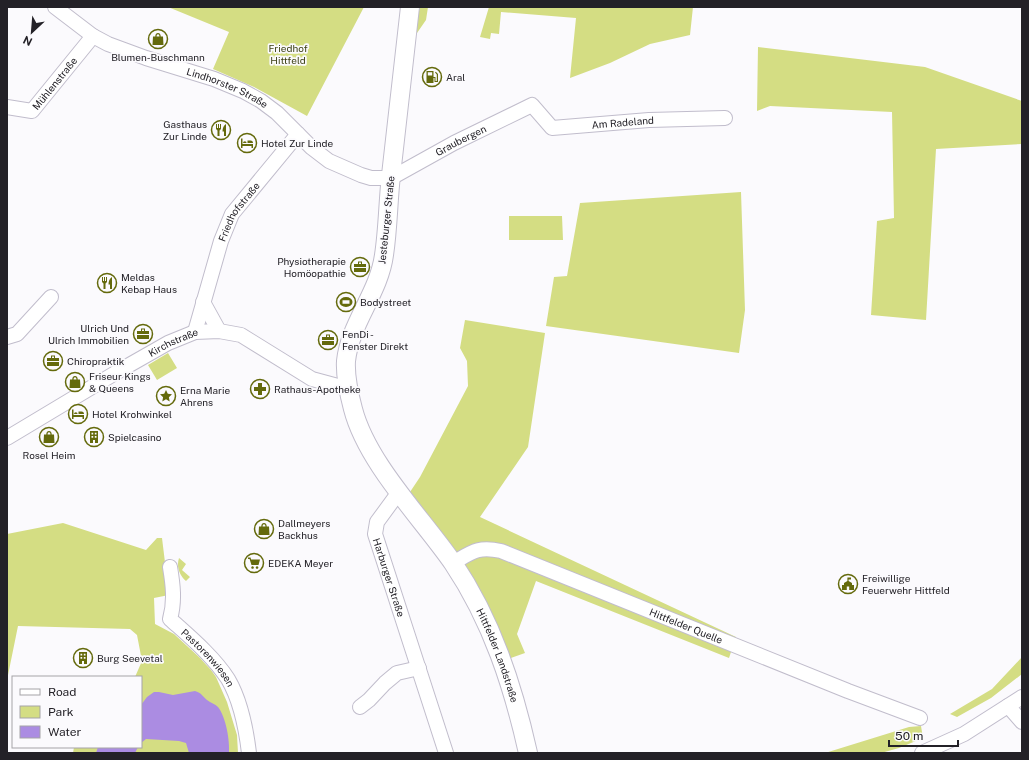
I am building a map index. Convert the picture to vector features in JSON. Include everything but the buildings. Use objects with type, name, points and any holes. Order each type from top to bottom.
[{"type":"main road","name":"Jesteburger Straße","points":[[410,7],[391,178],[384,258],[377,283],[349,346],[346,361],[346,373],[348,390],[357,423],[365,440],[399,492],[453,563]]},
{"type":"main road","name":"Hittfelder Landstraße","points":[[453,563],[497,644],[514,697],[528,753]]},
{"type":"street","name":"Lindhorster Straße","points":[[54,7],[93,36],[108,44],[214,80],[243,91],[261,100],[277,113],[312,148],[329,161],[371,178],[391,178]]},
{"type":"street","name":"Mühlenstraße","points":[[7,107],[32,111],[93,36]]},
{"type":"street","name":"Graubergen","points":[[391,178],[454,143],[532,105]]},
{"type":"street","name":"Am Radeland","points":[[532,105],[552,128],[649,120],[725,118]]},
{"type":"street","name":"Friedhofstraße","points":[[195,332],[221,241],[232,214],[298,134]]},
{"type":"street","points":[[12,336],[51,297]]},
{"type":"street","points":[[203,302],[219,331]]},
{"type":"street","name":"Kirchstraße","points":[[7,438],[168,343],[195,332],[219,331],[241,335],[312,379],[348,390]]},
{"type":"street","name":"Harburger Straße","points":[[399,492],[377,522],[375,534],[446,753]]},
{"type":"street","name":"Hittfelder Quelle","points":[[453,563],[471,552],[482,548],[501,551],[821,680],[920,718]]},
{"type":"street","name":"Pastorenwiesen","points":[[170,567],[174,600],[170,619],[220,667],[228,679],[240,707],[245,726],[249,753]]},
{"type":"street","points":[[360,707],[397,673],[419,668]]},
{"type":"street","points":[[922,753],[964,734],[1022,697]]},
{"type":"street","points":[[1008,706],[1022,722]]},
{"type":"green space","name":"Friedhof Hittfeld","points":[[168,7],[364,7],[307,116],[254,87],[213,69],[229,32]]},
{"type":"green space","points":[[420,7],[428,7],[426,20],[417,33],[416,23]]},
{"type":"green space","points":[[489,7],[693,7],[690,35],[650,44],[610,63],[570,78],[576,18],[501,12],[499,34],[491,33],[490,39],[480,37]]},
{"type":"green space","points":[[758,47],[925,67],[1022,101],[1022,144],[936,149],[926,320],[871,315],[877,221],[894,218],[892,112],[770,106],[757,111]]},
{"type":"green space","points":[[741,192],[745,310],[739,353],[546,326],[554,277],[567,276],[580,203]]},
{"type":"green space","points":[[509,216],[562,216],[563,240],[509,240]]},
{"type":"green space","points":[[465,320],[545,333],[528,447],[480,517],[736,637],[729,658],[536,581],[517,634],[525,653],[508,659],[410,492],[420,477],[468,386],[467,361],[460,348]]},
{"type":"green space","points":[[168,353],[177,368],[157,380],[148,365]]},
{"type":"green space","points":[[63,523],[146,550],[157,538],[162,538],[169,595],[154,598],[155,624],[174,634],[199,657],[216,677],[227,702],[237,735],[238,753],[73,753],[74,748],[142,748],[142,676],[135,676],[142,661],[137,635],[130,629],[18,626],[7,680],[7,534]]},
{"type":"green space","points":[[179,558],[186,564],[182,570],[190,577],[186,581],[179,571]]},
{"type":"green space","points":[[1022,657],[1022,674],[991,698],[957,717],[950,714],[992,689]]},
{"type":"green space","points":[[921,726],[923,738],[899,748],[881,753],[825,753],[909,727]]},
{"type":"water","points":[[195,691],[200,693],[207,700],[218,707],[221,711],[227,729],[229,753],[189,753],[186,743],[179,741],[146,739],[142,742],[142,704],[147,697],[154,692],[173,695]]},
{"type":"water","points":[[98,748],[138,748],[135,753],[96,753]]},
{"type":"place","name":"Blumen-Buschmann","points":[[158,39]]},
{"type":"place","name":"Aral","points":[[432,77]]},
{"type":"place","name":"Gasthaus Zur Linde","points":[[221,130]]},
{"type":"place","name":"Hotel Zur Linde","points":[[247,143]]},
{"type":"place","name":"Physiotherapie Homöopathie","points":[[360,267]]},
{"type":"place","name":"Meldas Kebap Haus","points":[[107,283]]},
{"type":"place","name":"Bodystreet","points":[[346,302]]},
{"type":"place","name":"Ulrich Und Ulrich Immobilien","points":[[143,334]]},
{"type":"place","name":"FenDi - Fenster Direkt","points":[[328,340]]},
{"type":"place","name":"Chiropraktik","points":[[53,361]]},
{"type":"place","name":"Friseur Kings & Queens","points":[[75,382]]},
{"type":"place","name":"Rathaus-Apotheke","points":[[260,389]]},
{"type":"place","name":"Erna Marie Ahrens","points":[[166,396]]},
{"type":"place","name":"Hotel Krohwinkel","points":[[78,414]]},
{"type":"place","name":"Rosel Heim","points":[[49,437]]},
{"type":"place","name":"Spielcasino","points":[[94,437]]},
{"type":"place","name":"Dallmeyers Backhus","points":[[264,529]]},
{"type":"place","name":"EDEKA Meyer","points":[[254,563]]},
{"type":"place","name":"Freiwillige Feuerwehr Hittfeld","points":[[848,584]]},
{"type":"place","name":"Burg Seevetal","points":[[83,658]]}]
